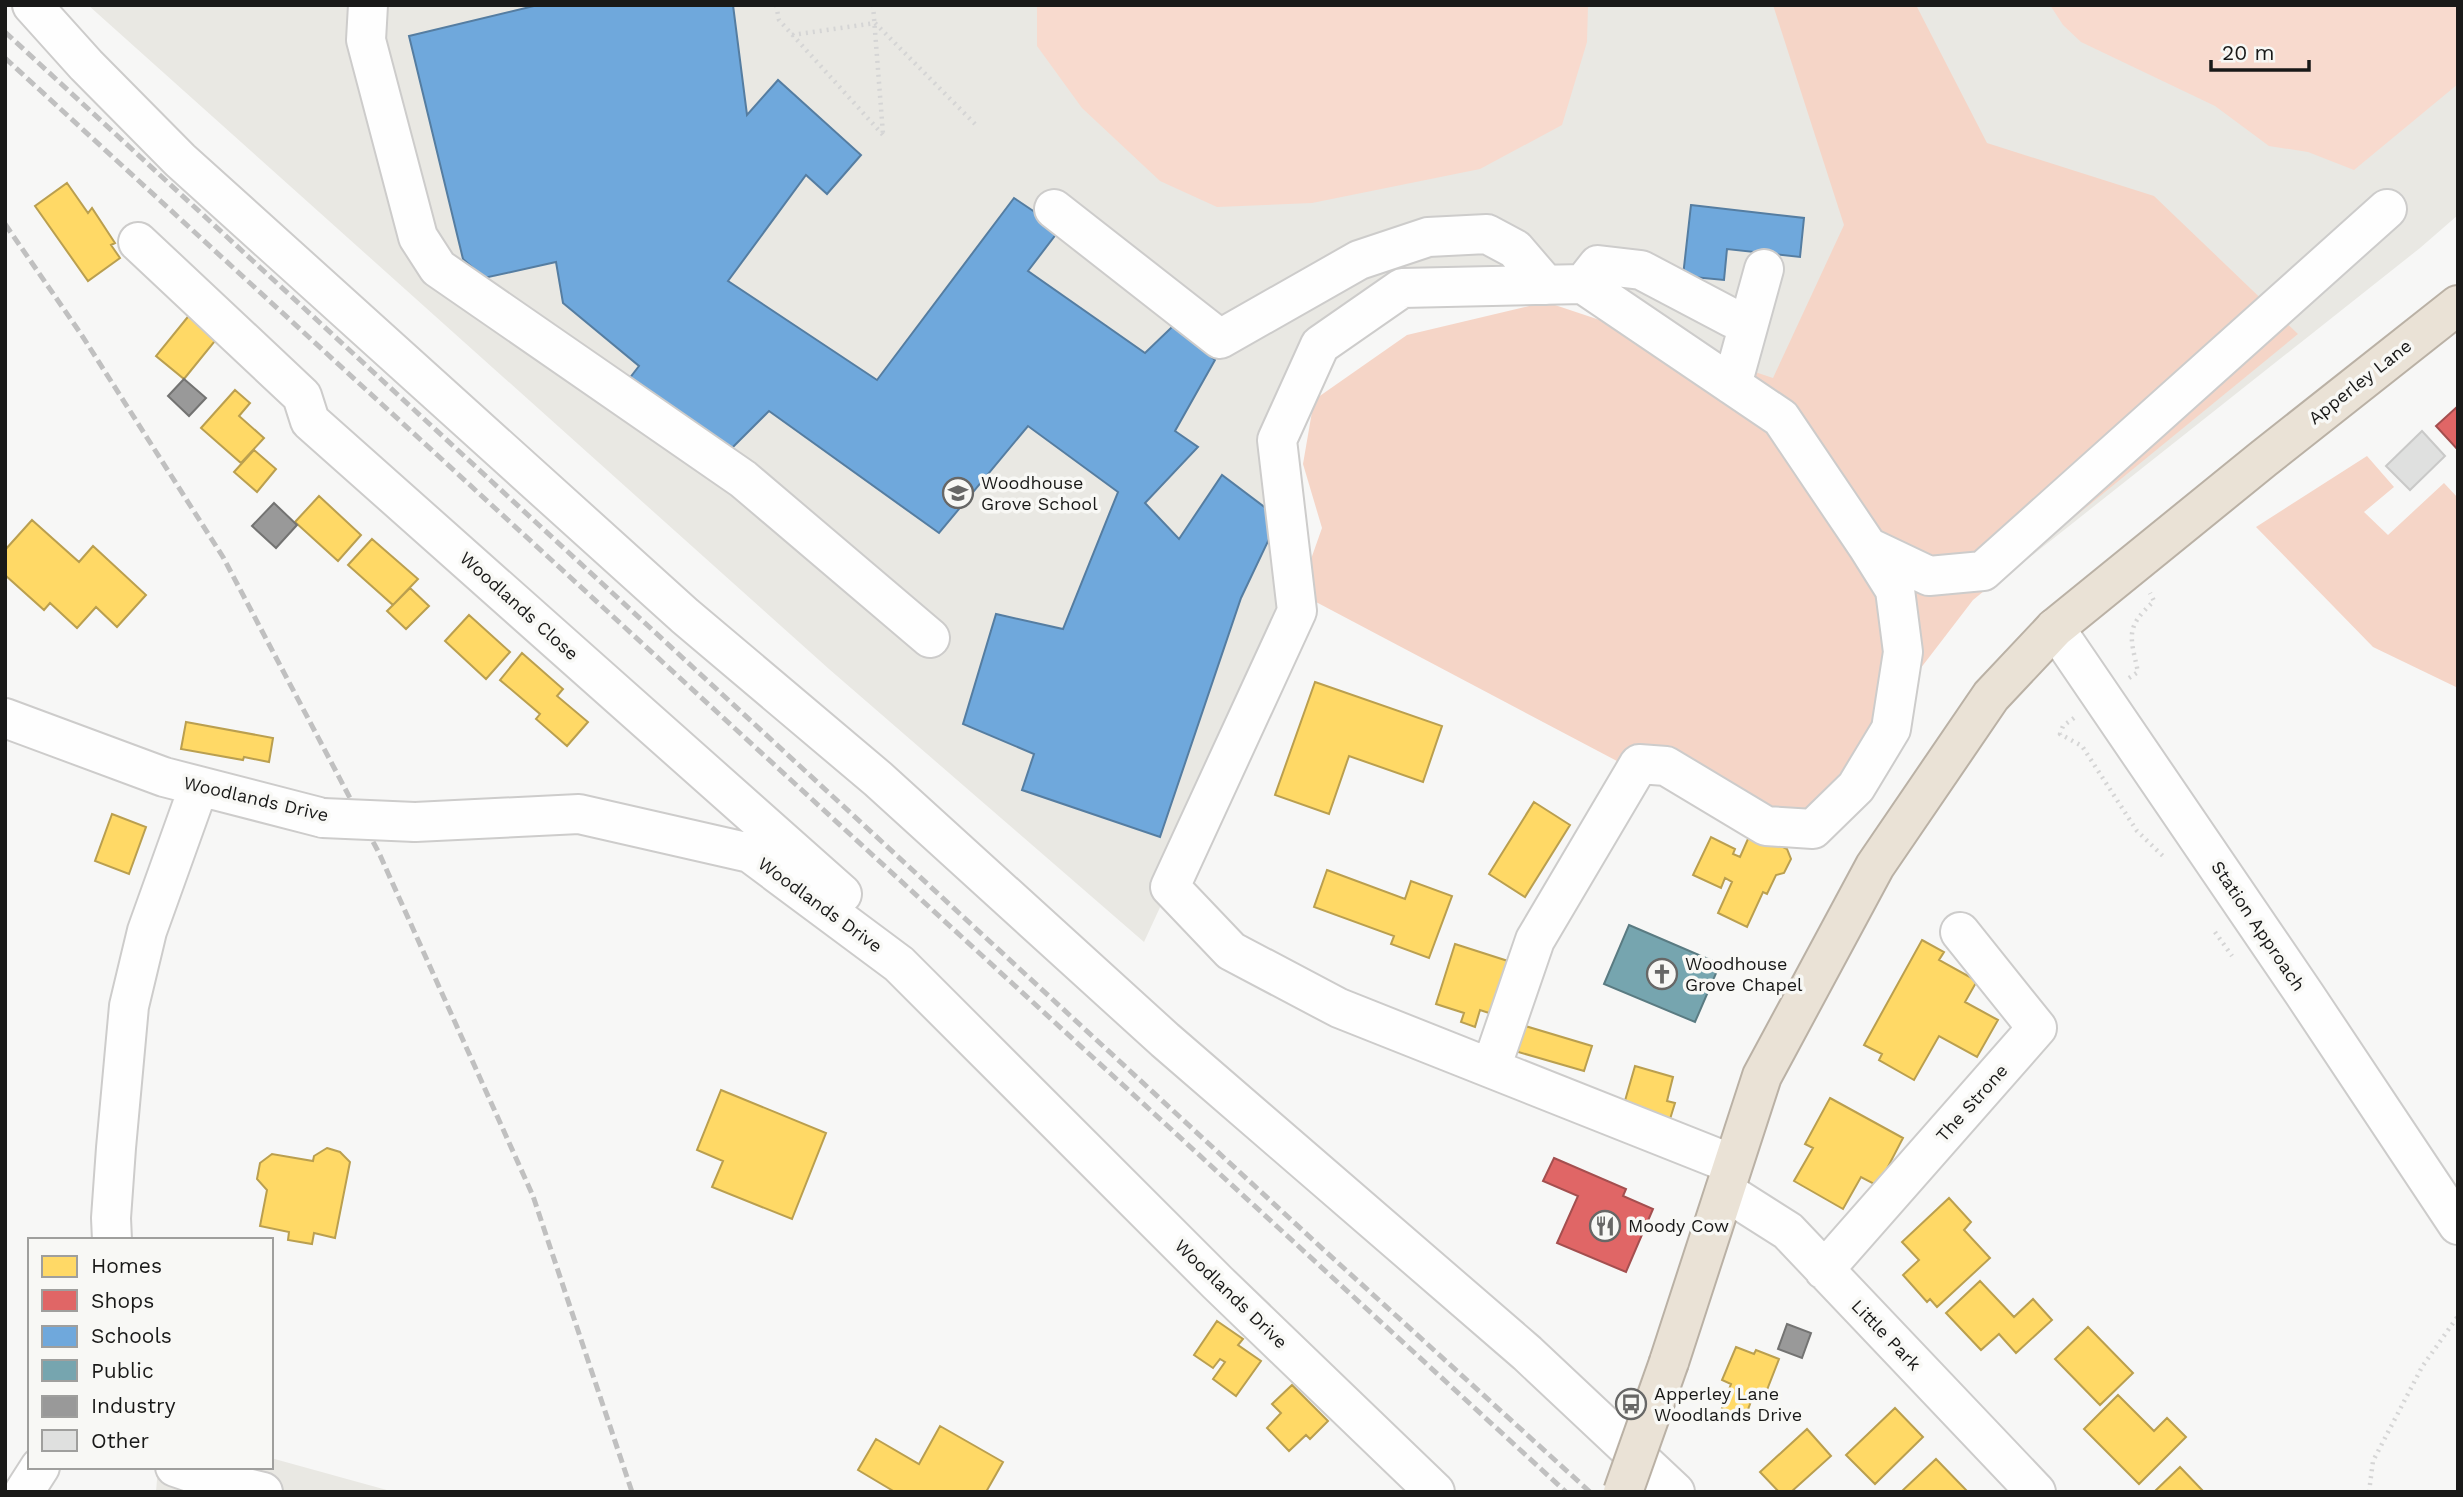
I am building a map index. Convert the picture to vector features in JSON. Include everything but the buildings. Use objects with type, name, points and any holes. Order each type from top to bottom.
[{"type":"highway","name":"Apperley Lane","points":[[1623,1492],[1669,1362],[1762,1076],[1875,866],[1992,696],[2055,628],[2263,459],[2455,311]]},
{"type":"street","points":[[32,5],[86,65],[191,169],[685,616],[878,779],[1165,1040],[1527,1353],[1675,1492]]},
{"type":"street","points":[[368,5],[366,40],[418,237],[438,268],[743,479],[930,638]]},
{"type":"street","points":[[1868,547],[1929,576],[1983,572],[2387,208]]},
{"type":"street","points":[[1054,209],[1220,339],[1359,260],[1429,237],[1487,234],[1515,249],[1565,285],[1732,385],[1780,418],[1895,590],[1903,652],[1891,729],[1856,787],[1813,829],[1766,826],[1666,766],[1639,764],[1535,940],[1491,1068]]},
{"type":"street","name":"Woodlands Close","points":[[138,242],[302,396],[310,421],[902,948],[900,964]]},
{"type":"street","points":[[1565,285],[1598,265],[1641,270],[1732,318],[1749,322]]},
{"type":"street","points":[[1732,385],[1764,269]]},
{"type":"street","name":"Little Park","points":[[1565,285],[1402,288],[1320,345],[1277,440],[1297,611],[1170,887],[1231,951],[1339,1008],[1491,1068],[1729,1177],[1788,1231],[2036,1492]]},
{"type":"street","name":"Station Approach","points":[[2055,628],[2458,1225]]},
{"type":"street","name":"Woodlands Drive","points":[[5,718],[164,777],[323,818],[415,822],[579,814],[750,853],[900,964],[1218,1283],[1435,1492]]},
{"type":"street","points":[[112,1238],[116,1148],[129,1006],[147,931],[199,786]]},
{"type":"street","name":"The Strone","points":[[1824,1270],[2037,1028],[1960,932]]},
{"type":"street","points":[[24,1492],[39,1469]]},
{"type":"street","points":[[181,1469],[263,1492]]},
{"type":"path","points":[[776,5],[779,20],[883,135],[873,5]]},
{"type":"path","points":[[792,35],[875,23]]},
{"type":"path","points":[[875,23],[975,124]]},
{"type":"path","points":[[2369,1492],[2373,1461],[2422,1367],[2458,1316]]},
{"type":"shaded area","name":"Woodhouse Grove School","points":[[88,5],[2458,5],[2458,215],[2006,576],[1983,571],[1583,284],[1402,288],[1320,345],[1277,440],[1297,611],[1144,942],[829,669]]},
{"type":"shaded area","points":[[1037,5],[1588,5],[1587,42],[1562,125],[1480,169],[1312,203],[1217,207],[1160,181],[1082,108],[1037,46]]},
{"type":"shaded area","points":[[1773,5],[1916,5],[1987,143],[2154,196],[2298,334],[1973,600],[1805,819],[1704,807],[1299,593],[1322,528],[1303,464],[1314,400],[1407,335],[1546,302],[1773,378],[1844,225]]},
{"type":"shaded area","points":[[2050,5],[2458,5],[2458,84],[2354,170],[2308,152],[2269,146],[2215,106],[2081,42],[2063,25]]},
{"type":"shaded area","points":[[2367,456],[2394,487],[2364,512],[2388,535],[2444,483],[2458,498],[2458,688],[2373,647],[2256,527]]},
{"type":"shaded area","points":[[273,1459],[394,1492],[156,1492],[158,1469],[273,1469]]},
{"type":"railway","points":[[5,32],[1325,1251],[1590,1492]]},
{"type":"railway","points":[[5,58],[1566,1492]]},
{"type":"railway","points":[[5,224],[81,334],[223,557],[379,853],[533,1196],[632,1492]]},
{"type":"place","name":"Woodhouse Grove School","points":[[958,493]]},
{"type":"place","name":"Woodhouse Grove Chapel","points":[[1662,974]]},
{"type":"place","name":"Moody Cow","points":[[1605,1226]]},
{"type":"place","name":"Apperley Lane Woodlands Drive","points":[[1631,1404]]}]
